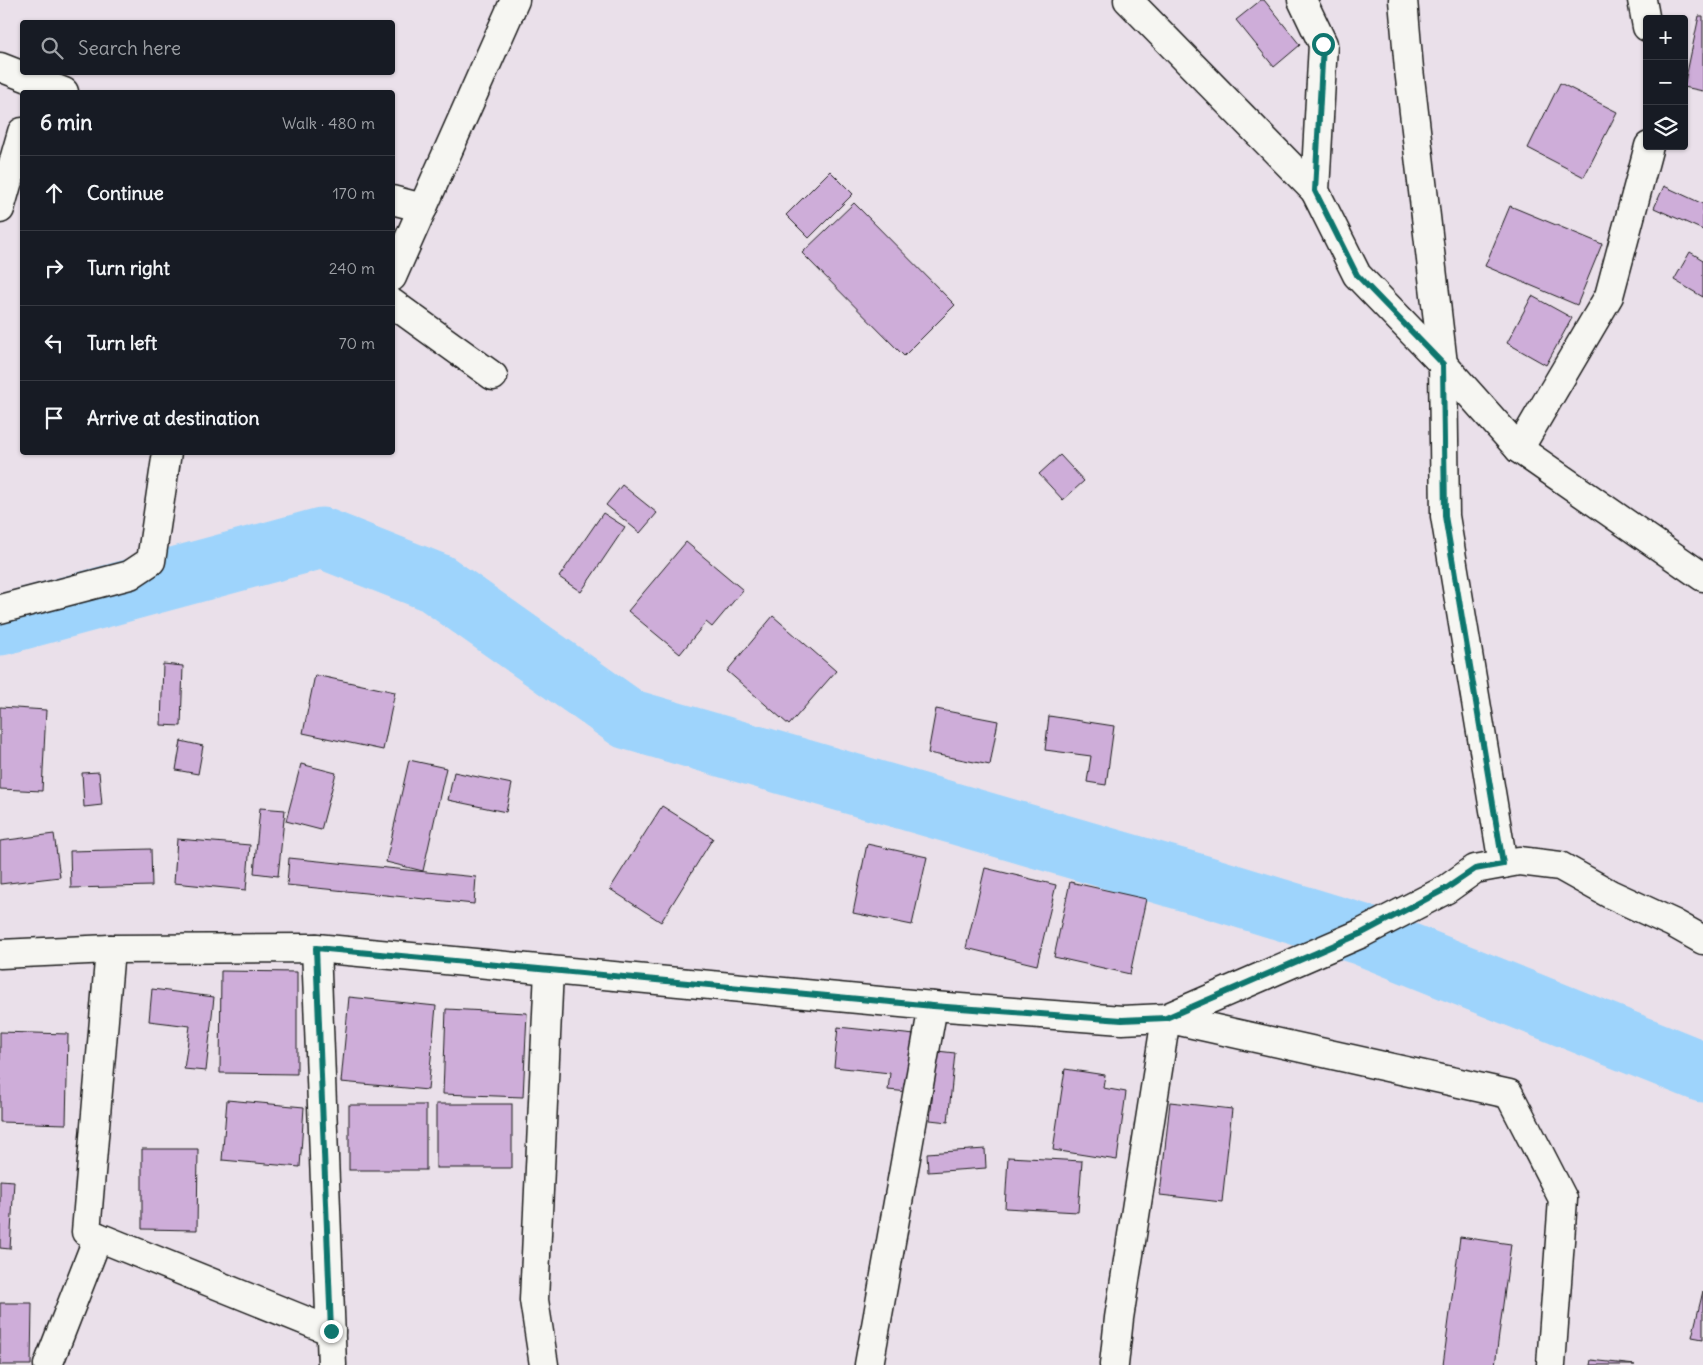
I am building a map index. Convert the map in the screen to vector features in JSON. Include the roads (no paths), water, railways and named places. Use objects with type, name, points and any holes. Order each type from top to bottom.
[{"type":"street","points":[[395,270],[515,0]]},
{"type":"street","points":[[1128,0],[1315,191],[1357,275],[1443,364],[1519,449],[1703,577]]},
{"type":"street","points":[[1302,0],[1323,44],[1315,191]]},
{"type":"street","points":[[1403,0],[1409,69],[1443,364],[1445,516],[1503,864]]},
{"type":"street","points":[[1642,0],[1645,15]]},
{"type":"street","points":[[0,67],[33,86],[54,90]]},
{"type":"street","points":[[0,209],[20,139]]},
{"type":"street","points":[[1519,449],[1610,296],[1648,150]]},
{"type":"street","points":[[395,201],[423,208]]},
{"type":"street","points":[[395,305],[493,376]]},
{"type":"street","points":[[0,609],[130,575],[152,561],[167,455]]},
{"type":"street","points":[[1166,1018],[1360,934],[1447,888],[1475,869],[1519,861],[1560,866],[1610,894],[1673,923],[1703,940]]},
{"type":"street","points":[[0,954],[110,950],[316,948],[933,1006],[1122,1020],[1166,1018],[1509,1094],[1563,1199],[1551,1365]]},
{"type":"street","points":[[316,948],[332,1365]]},
{"type":"street","points":[[110,950],[86,1232],[331,1331]]},
{"type":"street","points":[[544,1365],[534,1300],[549,970]]},
{"type":"street","points":[[868,1365],[933,1006]]},
{"type":"street","points":[[1114,1365],[1119,1318],[1166,1018]]},
{"type":"street","points":[[48,1365],[98,1237]]},
{"type":"waterway","points":[[0,625],[322,538],[436,583],[628,719],[1204,886],[1360,934],[1703,1072]]}]
